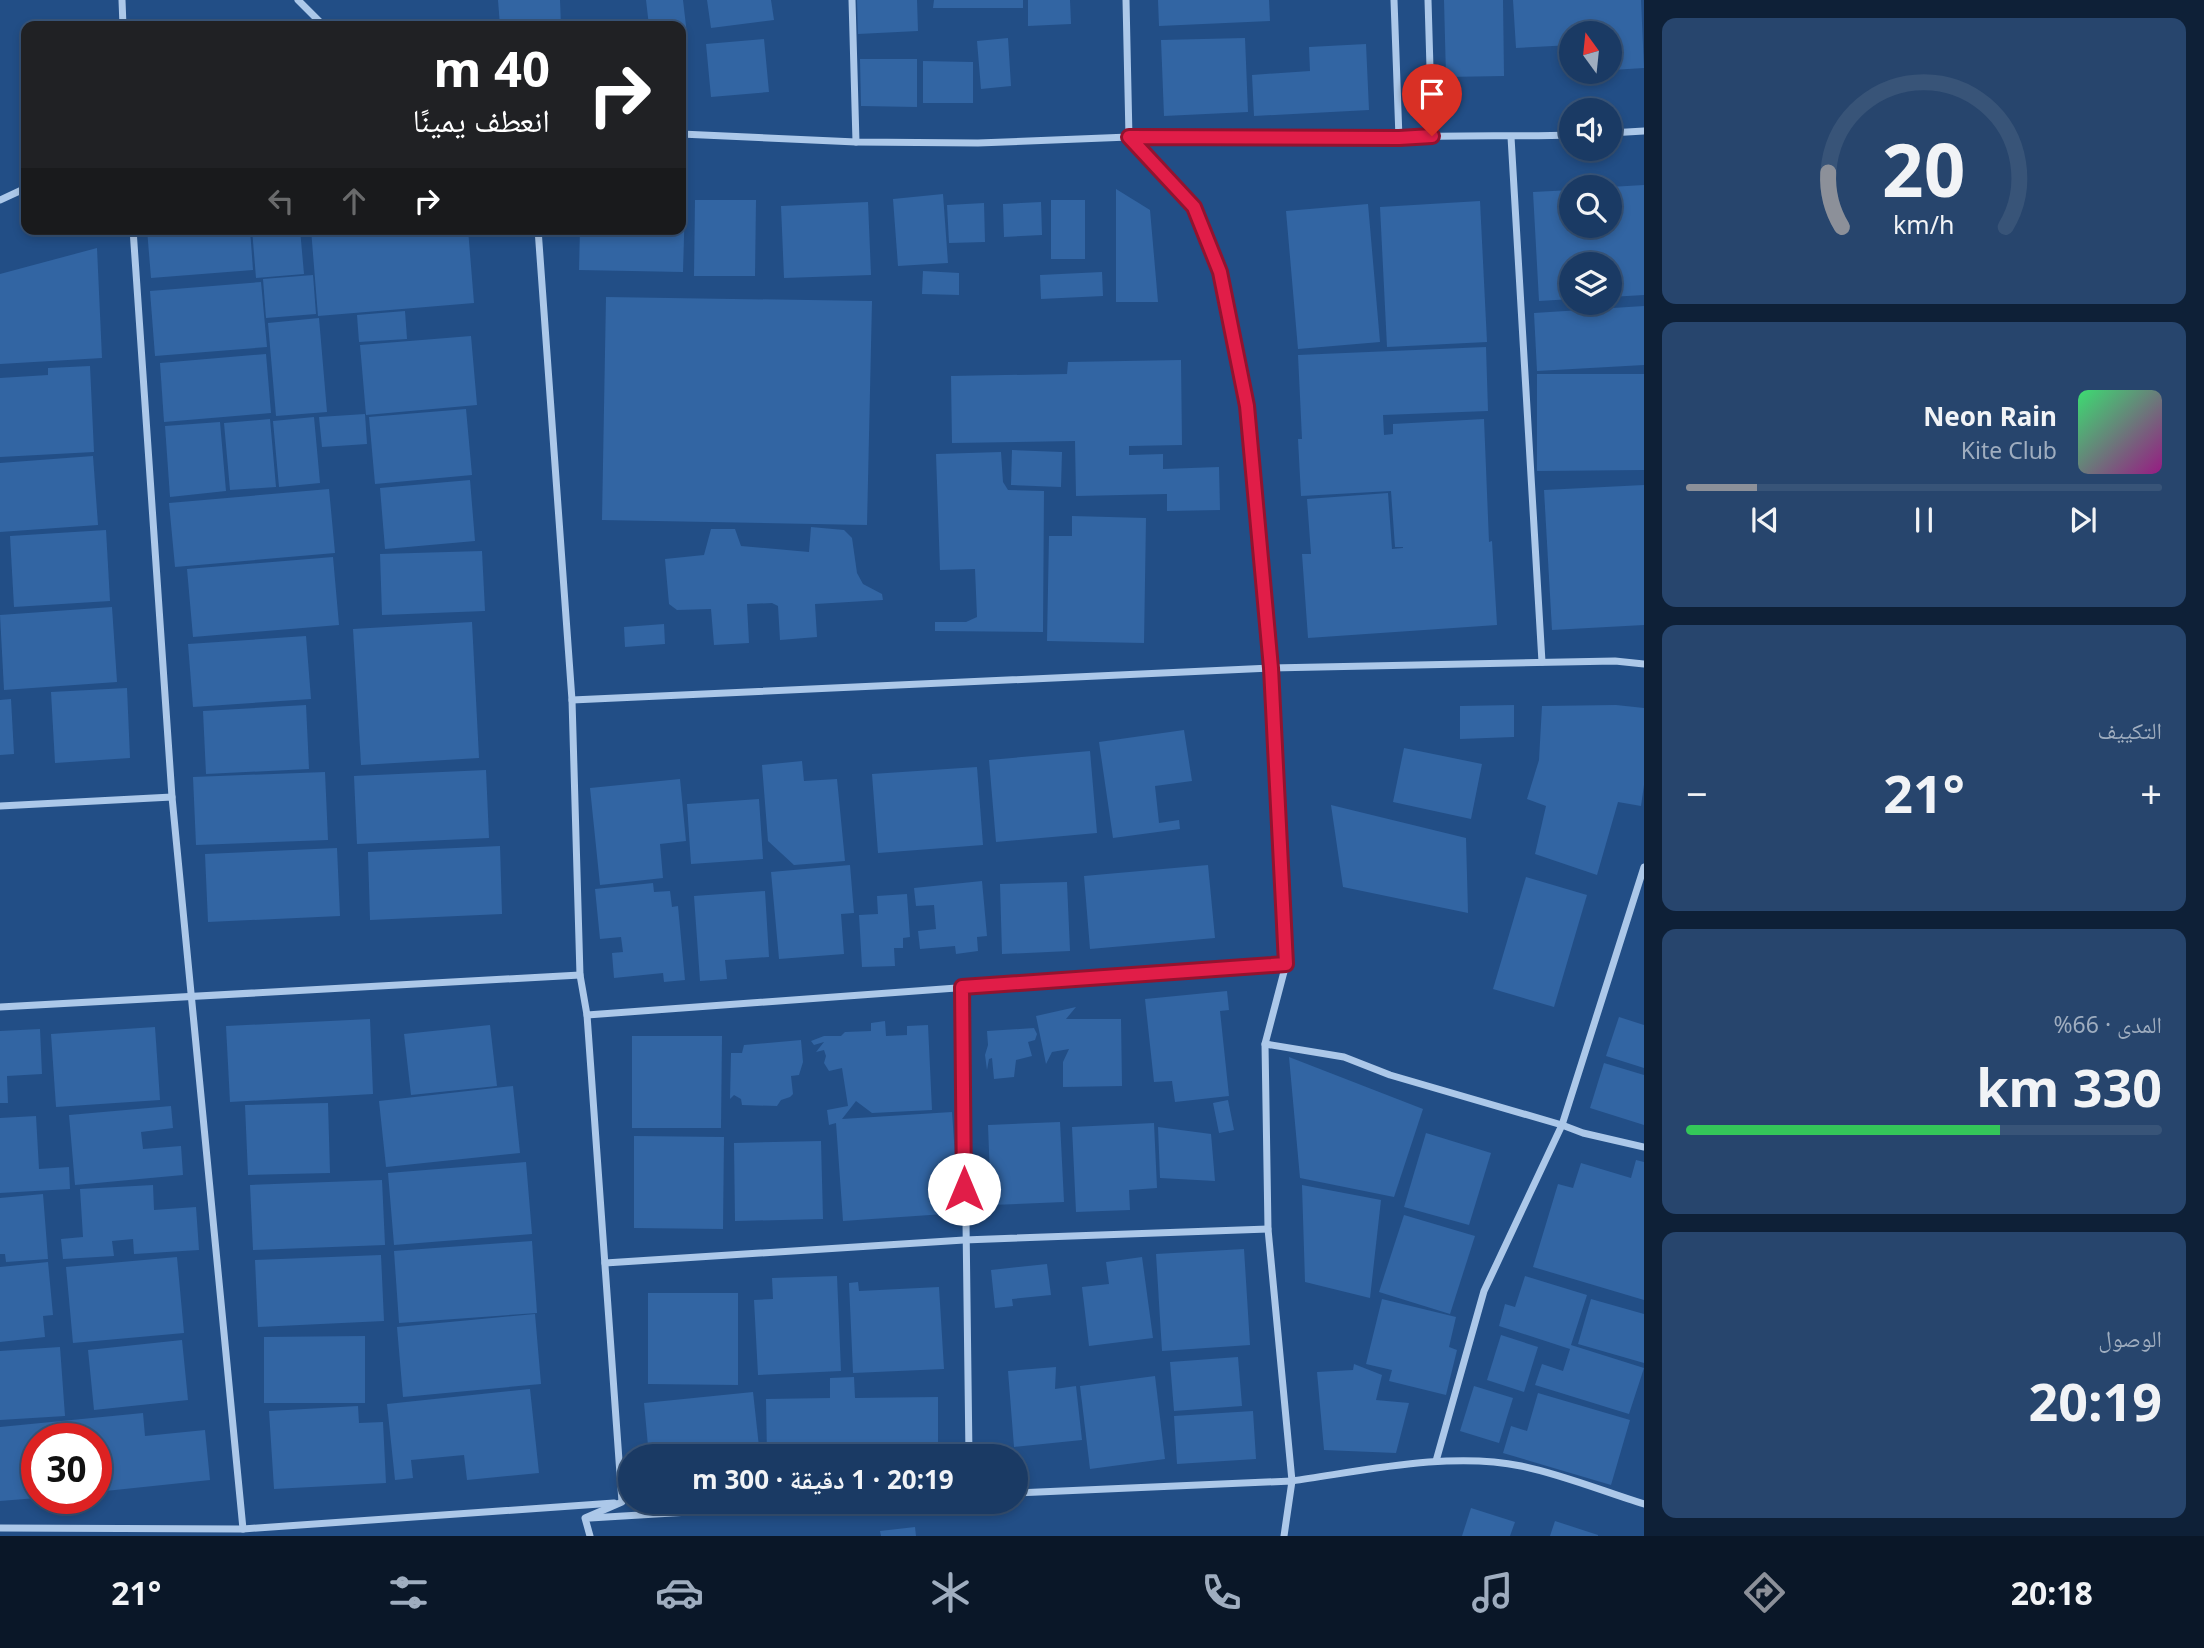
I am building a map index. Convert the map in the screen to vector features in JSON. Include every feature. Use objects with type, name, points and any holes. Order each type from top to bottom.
[{"type":"street","points":[[122,0],[123,21]]},
{"type":"street","points":[[298,0],[319,21]]},
{"type":"street","points":[[852,0],[856,142]]},
{"type":"street","points":[[1126,0],[1129,137],[1194,207],[1220,272],[1247,406],[1271,668],[1286,964],[1265,1044],[1268,1229],[1292,1481],[1284,1536]]},
{"type":"street","points":[[1394,0],[1399,138]]},
{"type":"street","points":[[1428,0],[1432,136]]},
{"type":"street","points":[[1622,132],[1644,131]]},
{"type":"street","points":[[686,134],[856,142],[978,143],[1129,137],[1559,135]]},
{"type":"street","points":[[1511,137],[1542,662]]},
{"type":"street","points":[[0,200],[21,190]]},
{"type":"street","points":[[133,235],[172,797],[243,1529]]},
{"type":"street","points":[[538,235],[572,700],[580,975],[587,1015],[618,1446]]},
{"type":"street","points":[[572,700],[1271,668],[1615,661],[1644,664]]},
{"type":"street","points":[[0,806],[172,797]]},
{"type":"street","points":[[1436,1461],[1484,1291],[1562,1125],[1644,866]]},
{"type":"street","points":[[587,1015],[1286,964]]},
{"type":"street","points":[[0,1007],[580,975]]},
{"type":"street","points":[[962,987],[969,1444]]},
{"type":"street","points":[[1265,1044],[1344,1057],[1390,1075],[1583,1133],[1644,1147]]},
{"type":"street","points":[[605,1263],[964,1240],[1268,1229]]},
{"type":"street","points":[[1028,1492],[1292,1481],[1436,1461],[1490,1462],[1521,1466],[1644,1504]]},
{"type":"street","points":[[0,1528],[243,1529],[618,1502]]},
{"type":"street","points":[[585,1518],[618,1504]]},
{"type":"street","points":[[585,1518],[653,1514]]},
{"type":"street","points":[[585,1518],[590,1536]]},
{"type":"building","points":[[498,0],[560,0],[561,21],[500,21]]},
{"type":"building","points":[[646,0],[683,0],[685,21],[648,21]]},
{"type":"building","points":[[707,0],[771,0],[774,20],[711,28]]},
{"type":"building","points":[[857,0],[917,0],[918,31],[858,34]]},
{"type":"building","points":[[934,0],[1023,0],[1023,8],[933,8]]},
{"type":"building","points":[[1028,0],[1070,0],[1071,24],[1028,26]]},
{"type":"building","points":[[1158,0],[1269,0],[1270,21],[1159,26]]},
{"type":"building","points":[[1444,0],[1503,0],[1504,76],[1446,77]]},
{"type":"building","points":[[1513,0],[1641,0],[1644,68],[1622,69],[1622,21],[1559,21],[1559,46],[1516,48]]},
{"type":"building","points":[[1008,38],[1011,86],[981,89],[977,41]]},
{"type":"building","points":[[1245,38],[1248,112],[1164,116],[1161,40]]},
{"type":"building","points":[[764,39],[769,92],[711,97],[706,44]]},
{"type":"building","points":[[1366,44],[1369,110],[1254,116],[1252,75],[1310,71],[1309,47]]},
{"type":"building","points":[[860,59],[917,59],[917,107],[861,106]]},
{"type":"building","points":[[923,61],[973,62],[973,103],[923,103]]},
{"type":"building","points":[[1644,185],[1644,295],[1622,296],[1622,252],[1559,252],[1559,300],[1539,301],[1533,192],[1559,191],[1559,238],[1622,238],[1622,186]]},
{"type":"building","points":[[1116,189],[1150,210],[1158,302],[1116,302]]},
{"type":"building","points":[[943,194],[948,263],[898,266],[893,199]]},
{"type":"building","points":[[695,200],[756,200],[755,276],[694,276]]},
{"type":"building","points":[[1051,200],[1085,200],[1085,259],[1051,259]]},
{"type":"building","points":[[1480,201],[1487,342],[1387,347],[1380,207]]},
{"type":"building","points":[[868,202],[871,275],[784,278],[781,206]]},
{"type":"building","points":[[1041,202],[1042,235],[1004,237],[1003,204]]},
{"type":"building","points":[[984,203],[985,242],[949,243],[947,205]]},
{"type":"building","points":[[1368,204],[1380,342],[1298,349],[1286,211]]},
{"type":"building","points":[[147,235],[250,235],[253,270],[151,278]]},
{"type":"building","points":[[252,235],[301,235],[304,274],[256,278]]},
{"type":"building","points":[[311,235],[468,235],[474,303],[318,316]]},
{"type":"building","points":[[580,235],[684,235],[683,272],[579,270]]},
{"type":"building","points":[[97,248],[102,358],[0,364],[0,274]]},
{"type":"building","points":[[923,271],[959,273],[959,295],[922,294]]},
{"type":"building","points":[[1102,272],[1103,296],[1041,299],[1040,275]]},
{"type":"building","points":[[313,275],[316,314],[266,318],[263,279]]},
{"type":"building","points":[[261,282],[267,347],[155,356],[150,291]]},
{"type":"building","points":[[606,297],[872,301],[867,525],[602,520]]},
{"type":"building","points":[[1644,306],[1644,365],[1537,371],[1534,313],[1559,311],[1559,315],[1622,315],[1622,307]]},
{"type":"building","points":[[405,311],[407,339],[359,342],[357,315]]},
{"type":"building","points":[[319,318],[327,412],[276,416],[268,323]]},
{"type":"building","points":[[471,336],[477,405],[366,415],[360,345]]},
{"type":"building","points":[[1486,347],[1488,411],[1383,415],[1384,435],[1393,434],[1393,424],[1484,419],[1489,542],[1492,541],[1497,625],[1308,638],[1302,554],[1311,554],[1307,499],[1388,493],[1392,549],[1403,547],[1395,547],[1391,491],[1301,496],[1298,439],[1302,439],[1298,355]]},
{"type":"building","points":[[266,354],[271,413],[164,422],[160,363]]},
{"type":"building","points":[[1181,360],[1182,445],[1129,446],[1129,455],[1163,454],[1163,469],[1219,467],[1220,510],[1167,511],[1167,494],[1076,496],[1075,441],[952,443],[951,376],[1067,374],[1068,362]]},
{"type":"building","points":[[90,366],[94,452],[0,457],[0,378],[48,375],[48,368]]},
{"type":"building","points":[[1537,374],[1644,374],[1644,470],[1537,471]]},
{"type":"building","points":[[466,409],[472,475],[375,484],[369,417]]},
{"type":"building","points":[[365,414],[367,444],[322,447],[319,417]]},
{"type":"building","points":[[314,417],[320,483],[279,487],[273,421]]},
{"type":"building","points":[[270,419],[276,487],[230,490],[224,423]]},
{"type":"building","points":[[220,422],[226,491],[170,497],[165,426]]},
{"type":"building","points":[[1012,450],[1062,452],[1061,487],[1011,485]]},
{"type":"building","points":[[1001,452],[1003,482],[1008,490],[1044,491],[1043,632],[935,631],[935,622],[966,622],[977,617],[975,569],[940,570],[936,454]]},
{"type":"building","points":[[93,456],[98,525],[0,532],[0,463]]},
{"type":"building","points":[[470,480],[475,541],[385,549],[380,488]]},
{"type":"building","points":[[1644,485],[1644,625],[1552,630],[1544,490]]},
{"type":"building","points":[[329,489],[335,553],[175,567],[169,503]]},
{"type":"building","points":[[1072,516],[1146,518],[1144,643],[1047,641],[1049,536],[1072,536]]},
{"type":"building","points":[[811,527],[844,530],[852,538],[857,573],[863,584],[882,594],[883,600],[815,604],[817,637],[780,640],[778,606],[772,603],[747,604],[749,643],[714,645],[711,609],[677,610],[669,604],[665,559],[704,555],[711,529],[735,529],[741,546],[809,552]]},
{"type":"building","points":[[106,530],[110,601],[14,607],[10,536]]},
{"type":"building","points":[[482,551],[485,611],[382,615],[380,554]]},
{"type":"building","points":[[333,557],[339,625],[193,637],[187,569]]},
{"type":"building","points":[[112,607],[117,682],[4,690],[0,615]]},
{"type":"building","points":[[472,622],[479,758],[361,765],[353,629]]},
{"type":"building","points":[[664,624],[665,644],[625,647],[624,627]]},
{"type":"building","points":[[306,636],[311,699],[193,707],[188,644]]},
{"type":"building","points":[[127,688],[130,758],[55,763],[51,692]]},
{"type":"building","points":[[11,699],[14,754],[0,755],[0,700]]},
{"type":"building","points":[[306,705],[309,769],[206,774],[203,711]]},
{"type":"building","points":[[1514,705],[1514,737],[1460,739],[1460,706]]},
{"type":"building","points":[[1616,705],[1644,708],[1644,785],[1641,806],[1618,802],[1597,875],[1535,854],[1546,806],[1527,799],[1539,760],[1542,706]]},
{"type":"building","points":[[1184,730],[1192,781],[1155,786],[1159,823],[1179,820],[1180,829],[1113,838],[1099,742]]},
{"type":"building","points":[[1404,748],[1482,764],[1471,819],[1393,802]]},
{"type":"building","points":[[1090,751],[1097,833],[996,842],[989,760]]},
{"type":"building","points":[[802,761],[804,781],[837,779],[845,861],[794,865],[768,841],[762,765]]},
{"type":"building","points":[[977,767],[983,845],[878,853],[872,774]]},
{"type":"building","points":[[486,770],[489,838],[357,844],[354,776]]},
{"type":"building","points":[[325,772],[328,840],[196,845],[193,777]]},
{"type":"building","points":[[680,779],[686,841],[660,844],[663,878],[600,885],[590,788]]},
{"type":"building","points":[[759,799],[763,859],[691,864],[687,804]]},
{"type":"building","points":[[1331,805],[1466,838],[1468,913],[1343,887]]},
{"type":"building","points":[[500,846],[502,914],[370,920],[368,852]]},
{"type":"building","points":[[337,848],[340,916],[208,922],[205,854]]},
{"type":"building","points":[[850,865],[854,913],[841,914],[844,954],[779,959],[771,872]]},
{"type":"building","points":[[1208,865],[1215,938],[1090,949],[1084,876]]},
{"type":"building","points":[[1526,877],[1587,895],[1554,1007],[1493,989]]},
{"type":"building","points":[[982,881],[987,936],[977,937],[978,951],[956,954],[955,946],[920,949],[918,931],[936,929],[934,905],[916,906],[914,888]]},
{"type":"building","points":[[1067,882],[1070,951],[1002,954],[1000,884]]},
{"type":"building","points":[[653,883],[654,892],[670,891],[672,907],[678,906],[685,980],[664,982],[663,973],[614,978],[612,953],[623,952],[621,937],[600,939],[595,889]]},
{"type":"building","points":[[765,891],[769,957],[725,960],[727,979],[700,981],[694,896]]},
{"type":"building","points":[[907,894],[910,937],[903,938],[903,948],[894,948],[895,966],[862,967],[859,915],[878,914],[877,896]]},
{"type":"building","points":[[1227,991],[1229,1010],[1220,1011],[1229,1096],[1175,1102],[1172,1081],[1154,1082],[1145,999]]},
{"type":"building","points":[[1076,1007],[1066,1019],[1121,1019],[1122,1086],[1063,1087],[1063,1062],[1069,1049],[1052,1052],[1046,1064],[1036,1016]]},
{"type":"building","points":[[1619,1017],[1644,1025],[1644,1068],[1606,1056]]},
{"type":"building","points":[[370,1019],[373,1094],[230,1102],[226,1026]]},
{"type":"building","points":[[885,1021],[886,1036],[907,1035],[907,1026],[928,1025],[932,1110],[872,1113],[856,1101],[842,1119],[952,1112],[959,1213],[843,1221],[836,1123],[829,1125],[827,1110],[848,1106],[842,1068],[829,1071],[824,1063],[824,1050],[816,1052],[824,1042],[814,1045],[811,1041],[824,1036],[841,1036],[845,1032],[871,1031],[871,1023]]},
{"type":"building","points":[[490,1025],[497,1086],[411,1095],[404,1034]]},
{"type":"building","points":[[155,1027],[160,1100],[56,1107],[51,1034]]},
{"type":"building","points":[[1034,1028],[1037,1034],[1035,1040],[1028,1042],[1032,1056],[1016,1060],[1014,1077],[994,1079],[992,1058],[989,1059],[987,1070],[987,1031]]},
{"type":"building","points":[[40,1029],[42,1074],[7,1076],[8,1103],[0,1103],[0,1031]]},
{"type":"building","points":[[632,1036],[722,1036],[721,1128],[632,1128]]},
{"type":"building","points":[[801,1040],[803,1062],[799,1075],[791,1076],[793,1094],[790,1097],[781,1100],[777,1106],[742,1105],[741,1099],[734,1095],[730,1099],[731,1053],[742,1053],[744,1045]]},
{"type":"building","points":[[1289,1057],[1423,1109],[1394,1197],[1300,1178]]},
{"type":"building","points":[[1604,1063],[1644,1075],[1644,1125],[1590,1108]]},
{"type":"building","points":[[513,1086],[520,1153],[386,1167],[379,1101]]},
{"type":"building","points":[[1228,1100],[1234,1130],[1219,1133],[1213,1103]]},
{"type":"building","points":[[328,1103],[330,1173],[248,1175],[245,1105]]},
{"type":"building","points":[[171,1106],[173,1128],[141,1132],[143,1149],[181,1146],[183,1175],[75,1185],[69,1115]]},
{"type":"building","points":[[36,1116],[39,1169],[69,1167],[70,1189],[0,1193],[0,1118]]},
{"type":"building","points":[[1060,1122],[1064,1202],[991,1205],[988,1125]]},
{"type":"building","points":[[1154,1123],[1157,1188],[1129,1190],[1130,1210],[1076,1212],[1072,1127]]},
{"type":"building","points":[[1158,1127],[1211,1134],[1215,1181],[1160,1178]]},
{"type":"building","points":[[1426,1133],[1491,1153],[1469,1225],[1404,1207]]},
{"type":"building","points":[[634,1136],[724,1137],[723,1229],[634,1228]]},
{"type":"building","points":[[821,1141],[823,1219],[735,1221],[734,1143]]},
{"type":"building","points":[[1636,1160],[1644,1162],[1644,1300],[1533,1267],[1558,1184],[1573,1188],[1581,1163],[1631,1178]]},
{"type":"building","points":[[526,1162],[532,1234],[394,1245],[388,1173]]},
{"type":"building","points":[[382,1180],[385,1245],[253,1250],[250,1185]]},
{"type":"building","points":[[153,1185],[154,1210],[196,1207],[199,1250],[134,1254],[133,1239],[112,1241],[114,1256],[63,1259],[61,1239],[83,1237],[80,1189]]},
{"type":"building","points":[[1302,1185],[1381,1200],[1370,1298],[1305,1282]]},
{"type":"building","points":[[43,1194],[48,1259],[6,1262],[5,1254],[0,1254],[0,1198]]},
{"type":"building","points":[[1404,1215],[1475,1236],[1450,1314],[1379,1292]]},
{"type":"building","points":[[532,1241],[537,1313],[399,1323],[394,1251]]},
{"type":"building","points":[[1244,1249],[1250,1345],[1162,1351],[1156,1254]]},
{"type":"building","points":[[381,1255],[384,1321],[258,1327],[255,1260]]},
{"type":"building","points":[[177,1257],[184,1333],[73,1343],[66,1267]]},
{"type":"building","points":[[1142,1257],[1153,1338],[1089,1346],[1082,1287],[1109,1284],[1106,1262]]},
{"type":"building","points":[[48,1262],[53,1315],[43,1316],[45,1337],[0,1342],[0,1267]]},
{"type":"building","points":[[1047,1264],[1051,1295],[1012,1299],[1013,1306],[995,1308],[991,1270]]},
{"type":"building","points":[[837,1276],[841,1371],[758,1375],[754,1300],[773,1299],[772,1278]]},
{"type":"building","points":[[1525,1276],[1587,1295],[1571,1345],[1644,1368],[1629,1414],[1535,1385],[1542,1364],[1563,1371],[1570,1349],[1499,1326],[1505,1304],[1515,1307]]},
{"type":"building","points":[[858,1282],[859,1291],[939,1287],[944,1369],[853,1373],[849,1283]]},
{"type":"building","points":[[648,1293],[738,1293],[738,1385],[648,1384]]},
{"type":"building","points":[[1382,1299],[1456,1317],[1449,1347],[1457,1350],[1446,1395],[1389,1381],[1392,1370],[1366,1364]]},
{"type":"building","points":[[1591,1299],[1644,1314],[1644,1363],[1578,1344]]},
{"type":"building","points":[[535,1314],[541,1384],[403,1397],[397,1327]]},
{"type":"building","points":[[1501,1335],[1538,1347],[1524,1392],[1487,1380]]},
{"type":"building","points":[[365,1336],[365,1403],[264,1403],[264,1337]]},
{"type":"building","points":[[182,1340],[188,1400],[94,1410],[88,1350]]},
{"type":"building","points":[[60,1347],[65,1416],[0,1420],[0,1351]]},
{"type":"building","points":[[1238,1357],[1242,1406],[1174,1411],[1170,1362]]},
{"type":"building","points":[[1354,1364],[1382,1375],[1376,1400],[1409,1403],[1396,1453],[1324,1450],[1317,1372],[1353,1370]]},
{"type":"building","points":[[1056,1367],[1055,1389],[1076,1386],[1082,1440],[1028,1446],[1014,1444],[1008,1371]]},
{"type":"building","points":[[1155,1376],[1165,1459],[1090,1469],[1080,1386]]},
{"type":"building","points":[[854,1377],[855,1398],[938,1397],[938,1444],[767,1444],[766,1399],[830,1398],[830,1378]]},
{"type":"building","points":[[1474,1386],[1513,1398],[1499,1443],[1460,1431]]},
{"type":"building","points":[[530,1389],[539,1473],[467,1480],[464,1455],[411,1460],[413,1478],[395,1480],[387,1404]]},
{"type":"building","points":[[753,1392],[759,1444],[648,1444],[644,1403]]},
{"type":"building","points":[[1538,1393],[1630,1420],[1611,1485],[1503,1453],[1511,1426],[1527,1431]]},
{"type":"building","points":[[358,1406],[359,1423],[383,1422],[386,1483],[274,1489],[269,1411]]},
{"type":"building","points":[[1253,1411],[1256,1459],[1177,1464],[1174,1416]]},
{"type":"building","points":[[143,1413],[145,1436],[205,1430],[210,1480],[112,1490],[112,1423],[41,1423]]},
{"type":"building","points":[[21,1425],[21,1499],[0,1501],[0,1427]]},
{"type":"building","points":[[1471,1508],[1515,1522],[1510,1536],[1462,1536]]},
{"type":"building","points":[[1555,1521],[1598,1535],[1598,1536],[1550,1536]]},
{"type":"building","points":[[915,1527],[916,1536],[881,1536],[880,1531]]},
{"type":"route","points":[[964,1189],[962,987],[1286,964],[1271,668],[1247,406],[1220,272],[1194,207],[1129,137],[1432,136]]}]
